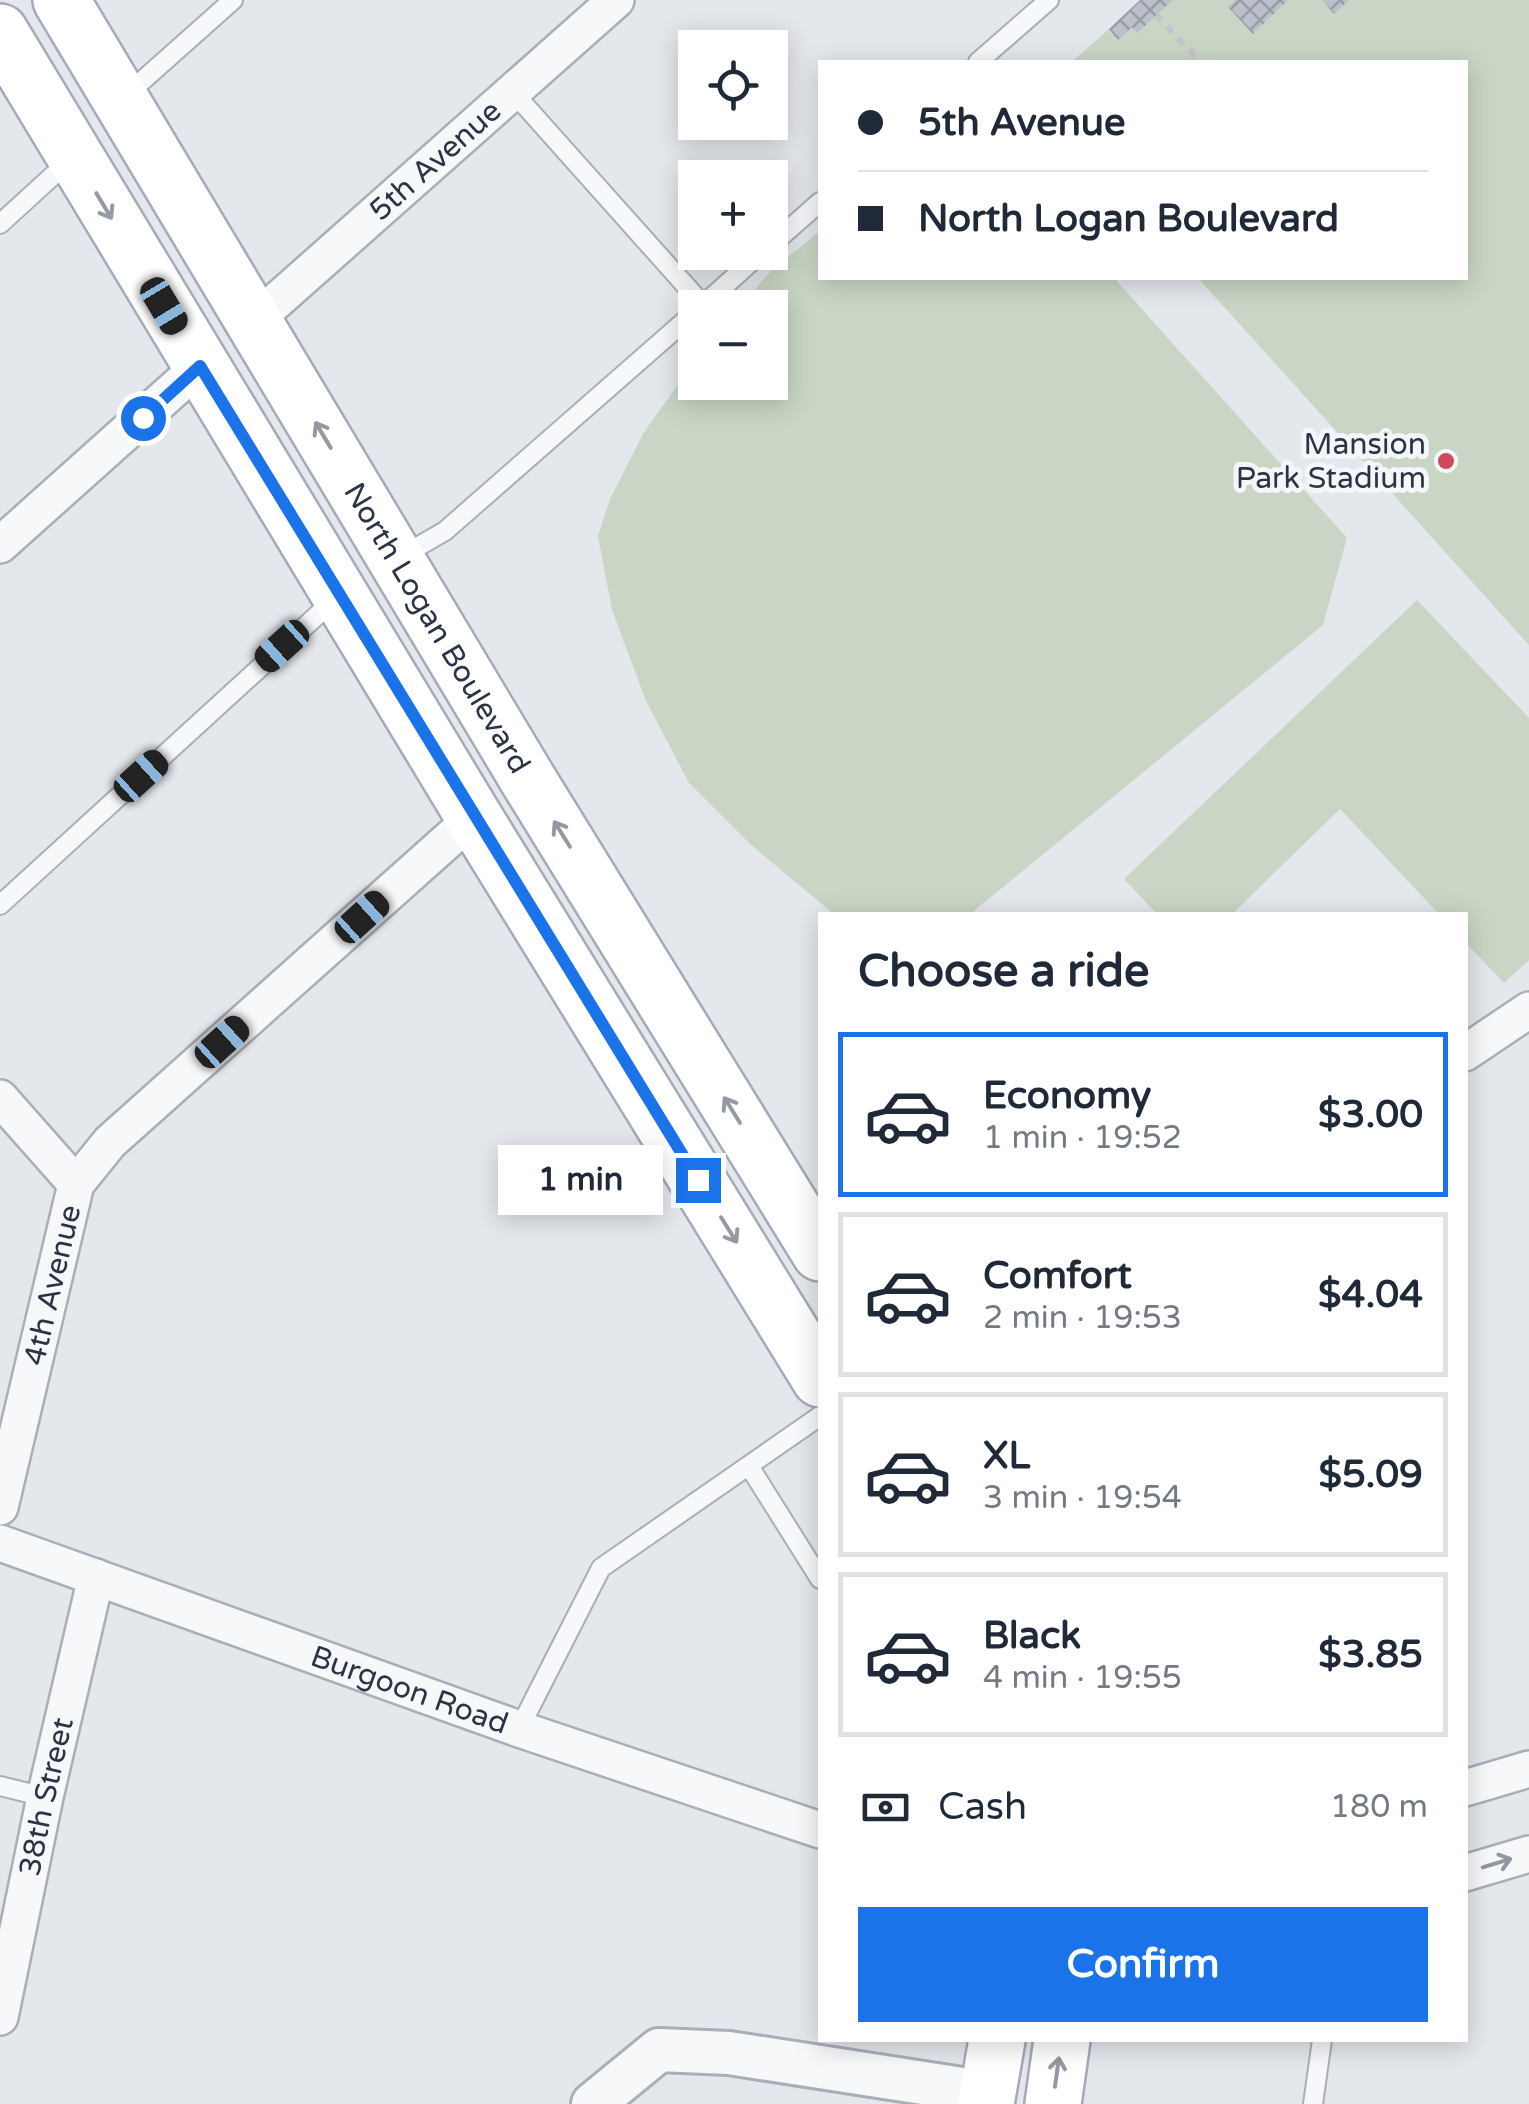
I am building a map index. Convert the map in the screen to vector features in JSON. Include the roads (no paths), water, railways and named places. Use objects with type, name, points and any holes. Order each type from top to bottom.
[{"type":"main road","name":"North Logan Boulevard","points":[[61,0],[818,1250]]},
{"type":"main road","points":[[0,32],[474,817],[818,1376]]},
{"type":"main road","points":[[1053,2104],[1062,2042]]},
{"type":"street","name":"5th Avenue","points":[[254,320],[616,0]]},
{"type":"street","points":[[0,545],[200,366]]},
{"type":"street","name":"4th Avenue","points":[[0,1507],[76,1184],[110,1142],[474,817]]},
{"type":"street","points":[[1468,1051],[1529,1010]]},
{"type":"street","points":[[0,1098],[76,1184]]},
{"type":"street","name":"Burgoon Road","points":[[0,1542],[519,1729],[818,1829]]},
{"type":"street","name":"38th Street","points":[[0,2016],[96,1576]]},
{"type":"street","points":[[1468,1787],[1529,1769]]},
{"type":"street","points":[[1468,1872],[1529,1854]]},
{"type":"street","points":[[592,2104],[659,2050],[990,2079]]},
{"type":"lane","points":[[120,101],[233,0]]},
{"type":"lane","points":[[980,60],[1049,0]]},
{"type":"lane","points":[[512,92],[683,290]]},
{"type":"lane","points":[[0,224],[74,156]]},
{"type":"lane","points":[[788,230],[818,204]]},
{"type":"lane","points":[[719,290],[742,270]]},
{"type":"lane","points":[[397,559],[445,531],[678,326]]},
{"type":"lane","points":[[0,904],[339,595]]},
{"type":"lane","points":[[519,1729],[601,1568],[818,1417]]},
{"type":"lane","points":[[748,1466],[818,1576]]},
{"type":"lane","points":[[0,1786],[45,1796]]},
{"type":"lane","points":[[1314,2104],[1322,2042]]},
{"type":"place","name":"Mansion Park Stadium","points":[[1446,461]]}]
